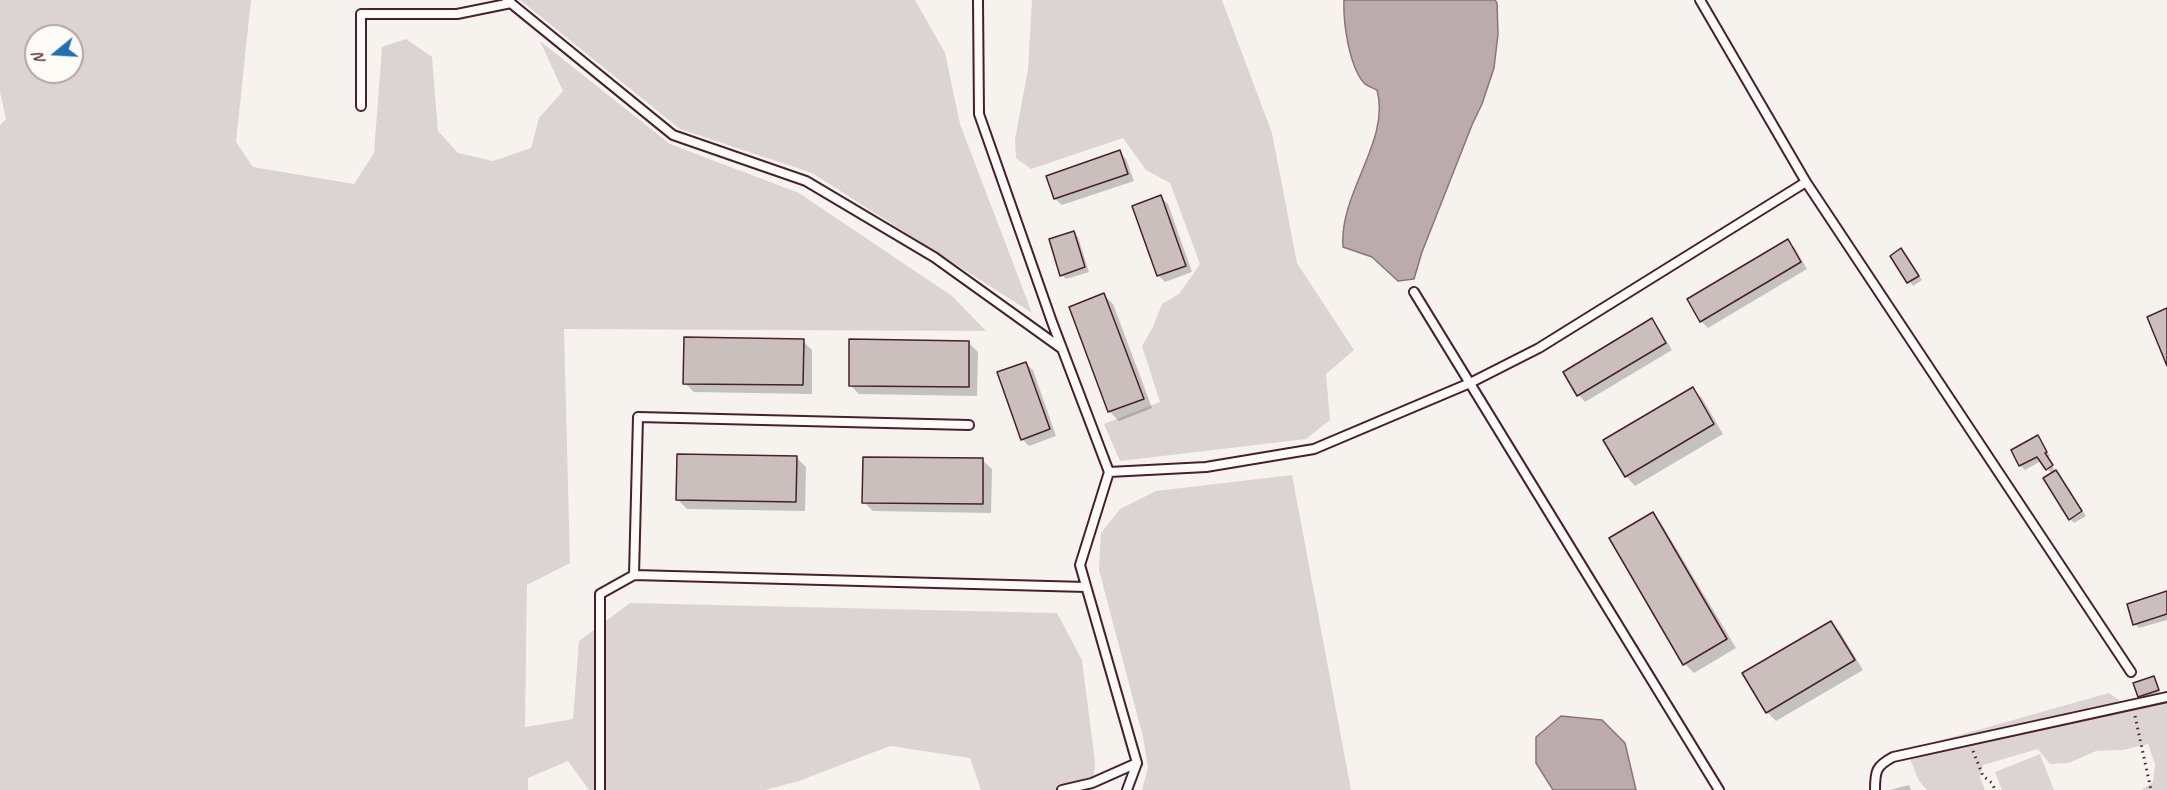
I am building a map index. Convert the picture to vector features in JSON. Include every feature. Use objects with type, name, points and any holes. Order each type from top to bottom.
[{"type":"lane","points":[[1700,0],[1806,182],[2130,672]]},
{"type":"lane","points":[[361,106],[361,14],[456,14],[509,2],[673,135],[806,181],[934,257],[1062,348]]},
{"type":"lane","points":[[978,2],[979,114],[1062,348],[1109,472],[1080,565],[1137,763],[1127,790]]},
{"type":"lane","points":[[1109,472],[1206,466],[1314,449],[1470,383],[1539,348],[1806,182]]},
{"type":"lane","points":[[1414,292],[1719,790]]},
{"type":"lane","points":[[634,575],[638,417],[969,424]]},
{"type":"lane","points":[[600,790],[600,594],[634,575],[1086,587]]},
{"type":"lane","points":[[1875,790],[1875,776],[1880,764],[1893,758],[2167,698]]},
{"type":"lane","points":[[1062,790],[1092,783],[1137,763]]},
{"type":"path","points":[[2132,704],[2151,790]]},
{"type":"path","points":[[1969,741],[1983,776],[1992,783],[1995,790]]},
{"type":"shaded area","points":[[0,0],[251,0],[236,142],[253,167],[354,184],[374,153],[382,47],[406,39],[432,57],[438,131],[458,153],[493,161],[531,148],[539,118],[563,91],[540,41],[670,144],[799,193],[952,296],[986,331],[564,329],[570,563],[527,585],[525,727],[573,719],[579,641],[630,603],[1057,613],[1082,660],[1095,762],[1093,790],[981,790],[970,758],[890,746],[799,781],[765,790],[589,790],[568,761],[528,778],[528,790],[0,790],[0,125],[6,119],[0,92]]},
{"type":"shaded area","points":[[520,0],[915,0],[945,53],[960,124],[1032,313],[812,173],[680,129]]},
{"type":"shaded area","points":[[1032,0],[1222,0],[1272,133],[1297,263],[1354,350],[1326,374],[1330,420],[1306,439],[1120,461],[1104,424],[1160,402],[1142,346],[1162,304],[1179,294],[1200,264],[1170,183],[1146,170],[1123,138],[1031,169],[1016,158],[1015,139],[1028,70]]},
{"type":"shaded area","points":[[1344,0],[1495,0],[1497,3],[1498,34],[1494,68],[1482,104],[1422,252],[1414,279],[1398,281],[1372,257],[1343,247],[1344,227],[1349,206],[1371,148],[1377,128],[1379,109],[1377,90],[1364,83],[1354,66],[1346,31]]},
{"type":"shaded area","points":[[1292,475],[1351,790],[1142,790],[1148,768],[1143,737],[1099,570],[1101,533],[1120,509],[1156,491]]},
{"type":"shaded area","points":[[2109,693],[2126,705],[2167,695],[2167,790],[2141,790],[2153,782],[2155,764],[2148,744],[2123,750],[2096,751],[2069,763],[2050,764],[2038,749],[1983,765],[1980,777],[1985,790],[1927,790],[1919,781],[1910,759],[1900,759],[1903,751]]},
{"type":"shaded area","points":[[1561,716],[1602,720],[1625,743],[1636,790],[1553,790],[1536,763],[1536,737]]},
{"type":"shaded area","points":[[2040,754],[2054,790],[2002,790],[1995,772]]},
{"type":"building","points":[[1120,150],[1128,174],[1054,199],[1046,176]]},
{"type":"building","points":[[1161,195],[1186,266],[1157,276],[1132,206]]},
{"type":"building","points":[[1074,231],[1085,267],[1060,276],[1049,239]]},
{"type":"building","points":[[1788,239],[1801,262],[1700,322],[1687,299]]},
{"type":"building","points":[[1901,248],[1919,276],[1907,283],[1890,256]]},
{"type":"building","points":[[1104,293],[1144,399],[1108,412],[1069,307]]},
{"type":"building","points":[[2167,308],[2167,366],[2147,317]]},
{"type":"building","points":[[1652,318],[1666,343],[1577,396],[1563,372]]},
{"type":"building","points":[[684,337],[804,339],[803,385],[683,384]]},
{"type":"building","points":[[849,339],[969,341],[969,387],[849,386]]},
{"type":"building","points":[[1026,362],[1050,429],[1021,440],[997,372]]},
{"type":"building","points":[[1693,387],[1714,424],[1625,477],[1603,440]]},
{"type":"building","points":[[2038,435],[2053,465],[2046,470],[2037,457],[2019,466],[2011,450]]},
{"type":"building","points":[[677,454],[797,456],[796,502],[676,500]]},
{"type":"building","points":[[863,457],[983,458],[983,504],[862,503]]},
{"type":"building","points":[[2056,470],[2082,511],[2069,520],[2043,478]]},
{"type":"building","points":[[1653,512],[1727,639],[1683,665],[1609,538]]},
{"type":"building","points":[[2167,591],[2167,614],[2133,625],[2127,604]]},
{"type":"building","points":[[1831,621],[1855,660],[1766,713],[1742,673]]},
{"type":"building","points":[[2154,676],[2159,690],[2138,697],[2133,683]]}]
